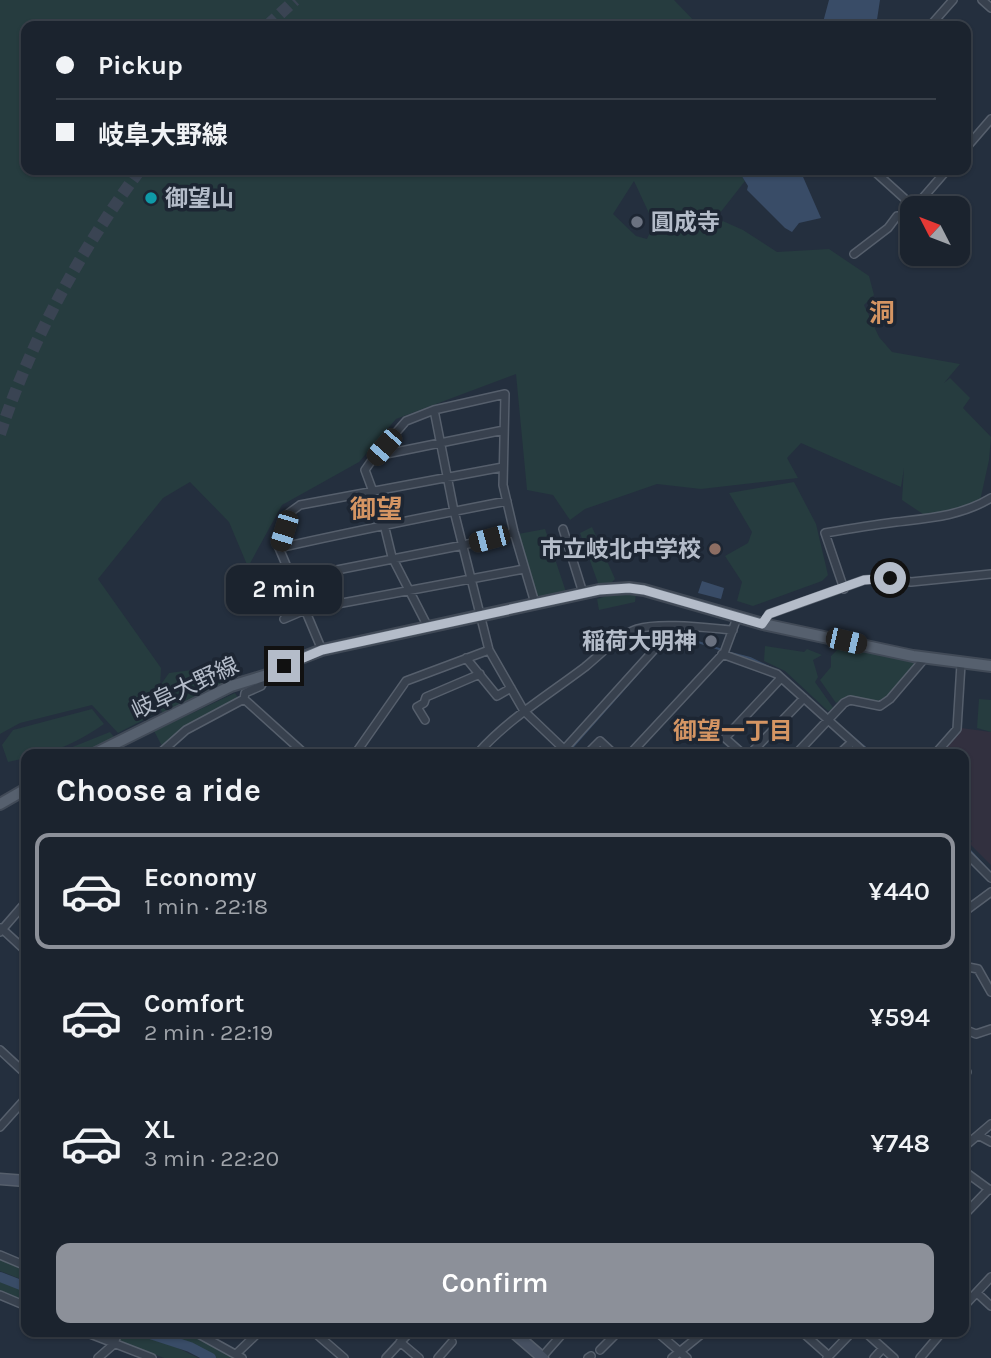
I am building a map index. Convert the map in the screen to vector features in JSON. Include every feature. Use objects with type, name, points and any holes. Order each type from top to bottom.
[{"type":"main road","name":"岐阜大野線","points":[[104,749],[231,686],[267,675],[301,657],[322,650],[583,593],[621,588],[638,589],[762,624],[925,658],[991,666]]},
{"type":"main road","points":[[0,804],[21,792]]},
{"type":"street","points":[[934,21],[953,0]]},
{"type":"street","points":[[982,0],[991,8]]},
{"type":"street","points":[[971,142],[991,119]]},
{"type":"street","points":[[878,175],[900,196]]},
{"type":"street","points":[[924,196],[943,175]]},
{"type":"street","points":[[854,254],[900,216]]},
{"type":"street","points":[[428,627],[393,559],[365,470],[406,421],[434,410],[505,394],[503,485],[535,603]]},
{"type":"street","points":[[434,410],[454,511],[489,650],[524,712],[560,749]]},
{"type":"street","points":[[372,460],[386,454],[504,430]]},
{"type":"street","points":[[322,650],[279,548],[289,513],[300,505],[503,467]]},
{"type":"street","points":[[844,589],[825,533],[959,513],[991,498]]},
{"type":"street","points":[[279,548],[507,501]]},
{"type":"street","points":[[563,529],[583,593]]},
{"type":"street","points":[[291,579],[464,545],[514,532]]},
{"type":"street","points":[[284,619],[305,610],[524,569]]},
{"type":"street","points":[[762,624],[769,614],[864,580],[890,578],[911,582],[991,574]]},
{"type":"street","points":[[635,749],[722,654],[737,618]]},
{"type":"street","points":[[481,749],[493,736],[524,712],[637,629],[672,627],[733,630]]},
{"type":"street","points":[[567,749],[672,627]]},
{"type":"street","points":[[358,749],[406,681],[489,650]]},
{"type":"street","points":[[722,654],[780,678],[860,749]]},
{"type":"street","points":[[466,658],[497,696],[511,688]]},
{"type":"street","points":[[801,749],[844,703],[850,700],[880,706],[890,699],[925,658]]},
{"type":"street","points":[[939,749],[957,729],[961,664]]},
{"type":"street","points":[[425,720],[417,707],[424,703],[426,697],[480,674]]},
{"type":"street","points":[[165,749],[186,730],[244,699],[245,694],[261,686],[267,675]]},
{"type":"street","points":[[737,749],[725,738],[780,678]]},
{"type":"street","points":[[755,749],[804,698]]},
{"type":"street","points":[[244,699],[299,749]]},
{"type":"street","points":[[592,749],[600,741],[609,749]]},
{"type":"street","points":[[844,749],[852,742]]},
{"type":"street","points":[[969,858],[991,878]]},
{"type":"street","points":[[969,908],[991,892]]},
{"type":"street","points":[[21,908],[1,930],[21,947]]},
{"type":"street","points":[[969,967],[978,969],[991,992]]},
{"type":"street","points":[[969,1031],[976,1034],[991,1029]]},
{"type":"street","points":[[0,1050],[21,1069]]},
{"type":"street","points":[[0,1127],[21,1104]]},
{"type":"street","points":[[969,1142],[991,1124]]},
{"type":"street","points":[[978,1135],[991,1142]]},
{"type":"street","points":[[969,1175],[990,1190],[969,1210]]},
{"type":"street","points":[[0,1179],[21,1181]]},
{"type":"street","points":[[0,1255],[21,1262]]},
{"type":"street","points":[[969,1301],[991,1277]]},
{"type":"street","points":[[977,1293],[991,1306]]},
{"type":"street","points":[[0,1295],[21,1304]]},
{"type":"street","points":[[204,1337],[239,1356],[255,1337]]},
{"type":"street","points":[[320,1337],[344,1358]]},
{"type":"street","points":[[389,1357],[405,1337]]},
{"type":"street","points":[[519,1337],[542,1358],[560,1337]]},
{"type":"street","points":[[600,1350],[613,1337]]},
{"type":"street","points":[[663,1337],[687,1358]]},
{"type":"street","points":[[671,1358],[698,1337]]},
{"type":"street","points":[[808,1337],[830,1357],[848,1337]]},
{"type":"street","points":[[871,1337],[894,1358]]},
{"type":"street","points":[[922,1357],[938,1337]]},
{"type":"street","points":[[98,1358],[116,1338],[152,1358]]},
{"type":"street","points":[[400,1342],[419,1358]]},
{"type":"street","points":[[438,1358],[452,1342]]},
{"type":"street","points":[[874,1358],[883,1348]]},
{"type":"shaded area","points":[[961,728],[991,732],[991,865],[970,844],[969,749],[943,749]]},
{"type":"green space","points":[[0,0],[674,0],[694,21],[21,21],[21,175],[741,175],[745,181],[716,218],[743,230],[777,252],[829,249],[869,276],[874,295],[864,305],[879,337],[892,352],[960,364],[944,383],[950,378],[970,398],[963,408],[991,437],[980,501],[929,518],[902,500],[904,468],[901,487],[801,443],[787,458],[798,478],[701,489],[657,484],[585,509],[570,520],[553,495],[527,490],[516,374],[396,419],[359,462],[282,505],[248,567],[229,522],[190,482],[163,498],[98,579],[161,668],[160,686],[169,673],[215,667],[226,686],[165,717],[158,705],[157,713],[118,733],[92,705],[20,723],[0,734]],"holes":[[[634,181],[654,224],[647,239],[636,236],[613,214]]]},
{"type":"green space","points":[[794,482],[816,524],[828,575],[822,581],[753,606],[737,601],[742,582],[725,556],[748,543],[752,532],[729,493]]},
{"type":"green space","points":[[592,527],[615,579],[611,583],[598,583],[580,533]]},
{"type":"green space","points":[[545,529],[566,592],[535,598],[518,534]]},
{"type":"green space","points":[[620,592],[636,594],[635,602],[599,610],[597,599]]},
{"type":"green space","points":[[765,646],[804,652],[807,649],[822,655],[813,660],[818,677],[815,682],[834,709],[828,711],[785,671],[764,661]]},
{"type":"green space","points":[[841,646],[919,661],[880,704],[847,697],[836,703],[820,680],[831,667],[831,656]]},
{"type":"green space","points":[[235,693],[238,698],[182,729],[162,746],[154,731]]},
{"type":"green space","points":[[979,699],[991,700],[991,732],[977,728]]},
{"type":"green space","points":[[92,709],[104,724],[58,749],[21,749],[21,759],[8,762],[2,745],[13,730]]},
{"type":"green space","points":[[110,732],[115,738],[92,749],[68,749]]},
{"type":"green space","points":[[0,1256],[21,1266],[21,1279],[0,1271]]},
{"type":"green space","points":[[0,1281],[21,1290],[21,1301],[0,1292]]},
{"type":"green space","points":[[120,1337],[145,1337],[176,1347],[198,1358],[164,1358],[119,1341]]},
{"type":"green space","points":[[174,1337],[196,1337],[237,1358],[216,1358]]},
{"type":"water","points":[[829,0],[880,0],[877,21],[823,21]]},
{"type":"water","points":[[741,175],[802,175],[821,218],[799,223],[792,232],[747,190],[748,186]]},
{"type":"water","points":[[702,581],[724,588],[721,599],[698,593]]},
{"type":"waterway","points":[[674,634],[722,650]]},
{"type":"waterway","points":[[571,749],[663,645]]},
{"type":"waterway","points":[[727,652],[750,658],[771,668]]},
{"type":"waterway","points":[[779,672],[822,710]]},
{"type":"waterway","points":[[834,721],[867,749]]},
{"type":"waterway","points":[[969,849],[991,873]]},
{"type":"waterway","points":[[0,1277],[21,1285]]},
{"type":"waterway","points":[[159,1337],[190,1347],[211,1358]]},
{"type":"tunnel","points":[[272,21],[295,0]]},
{"type":"tunnel","points":[[0,434],[42,330],[78,263],[136,175]]},
{"type":"place","name":"御望山","points":[[151,198]]},
{"type":"place","name":"圓成寺","points":[[637,222]]},
{"type":"place","name":"市立岐北中学校","points":[[715,549]]},
{"type":"place","name":"稲荷大明神","points":[[711,641]]},
{"type":"district","name":"洞","points":[[882,313]]},
{"type":"district","name":"御望","points":[[376,509]]},
{"type":"district","name":"御望一丁目","points":[[733,731]]},
{"type":"route","points":[[284,666],[322,650],[599,590],[644,590],[762,624],[769,614],[802,602],[864,580],[890,578]]}]
